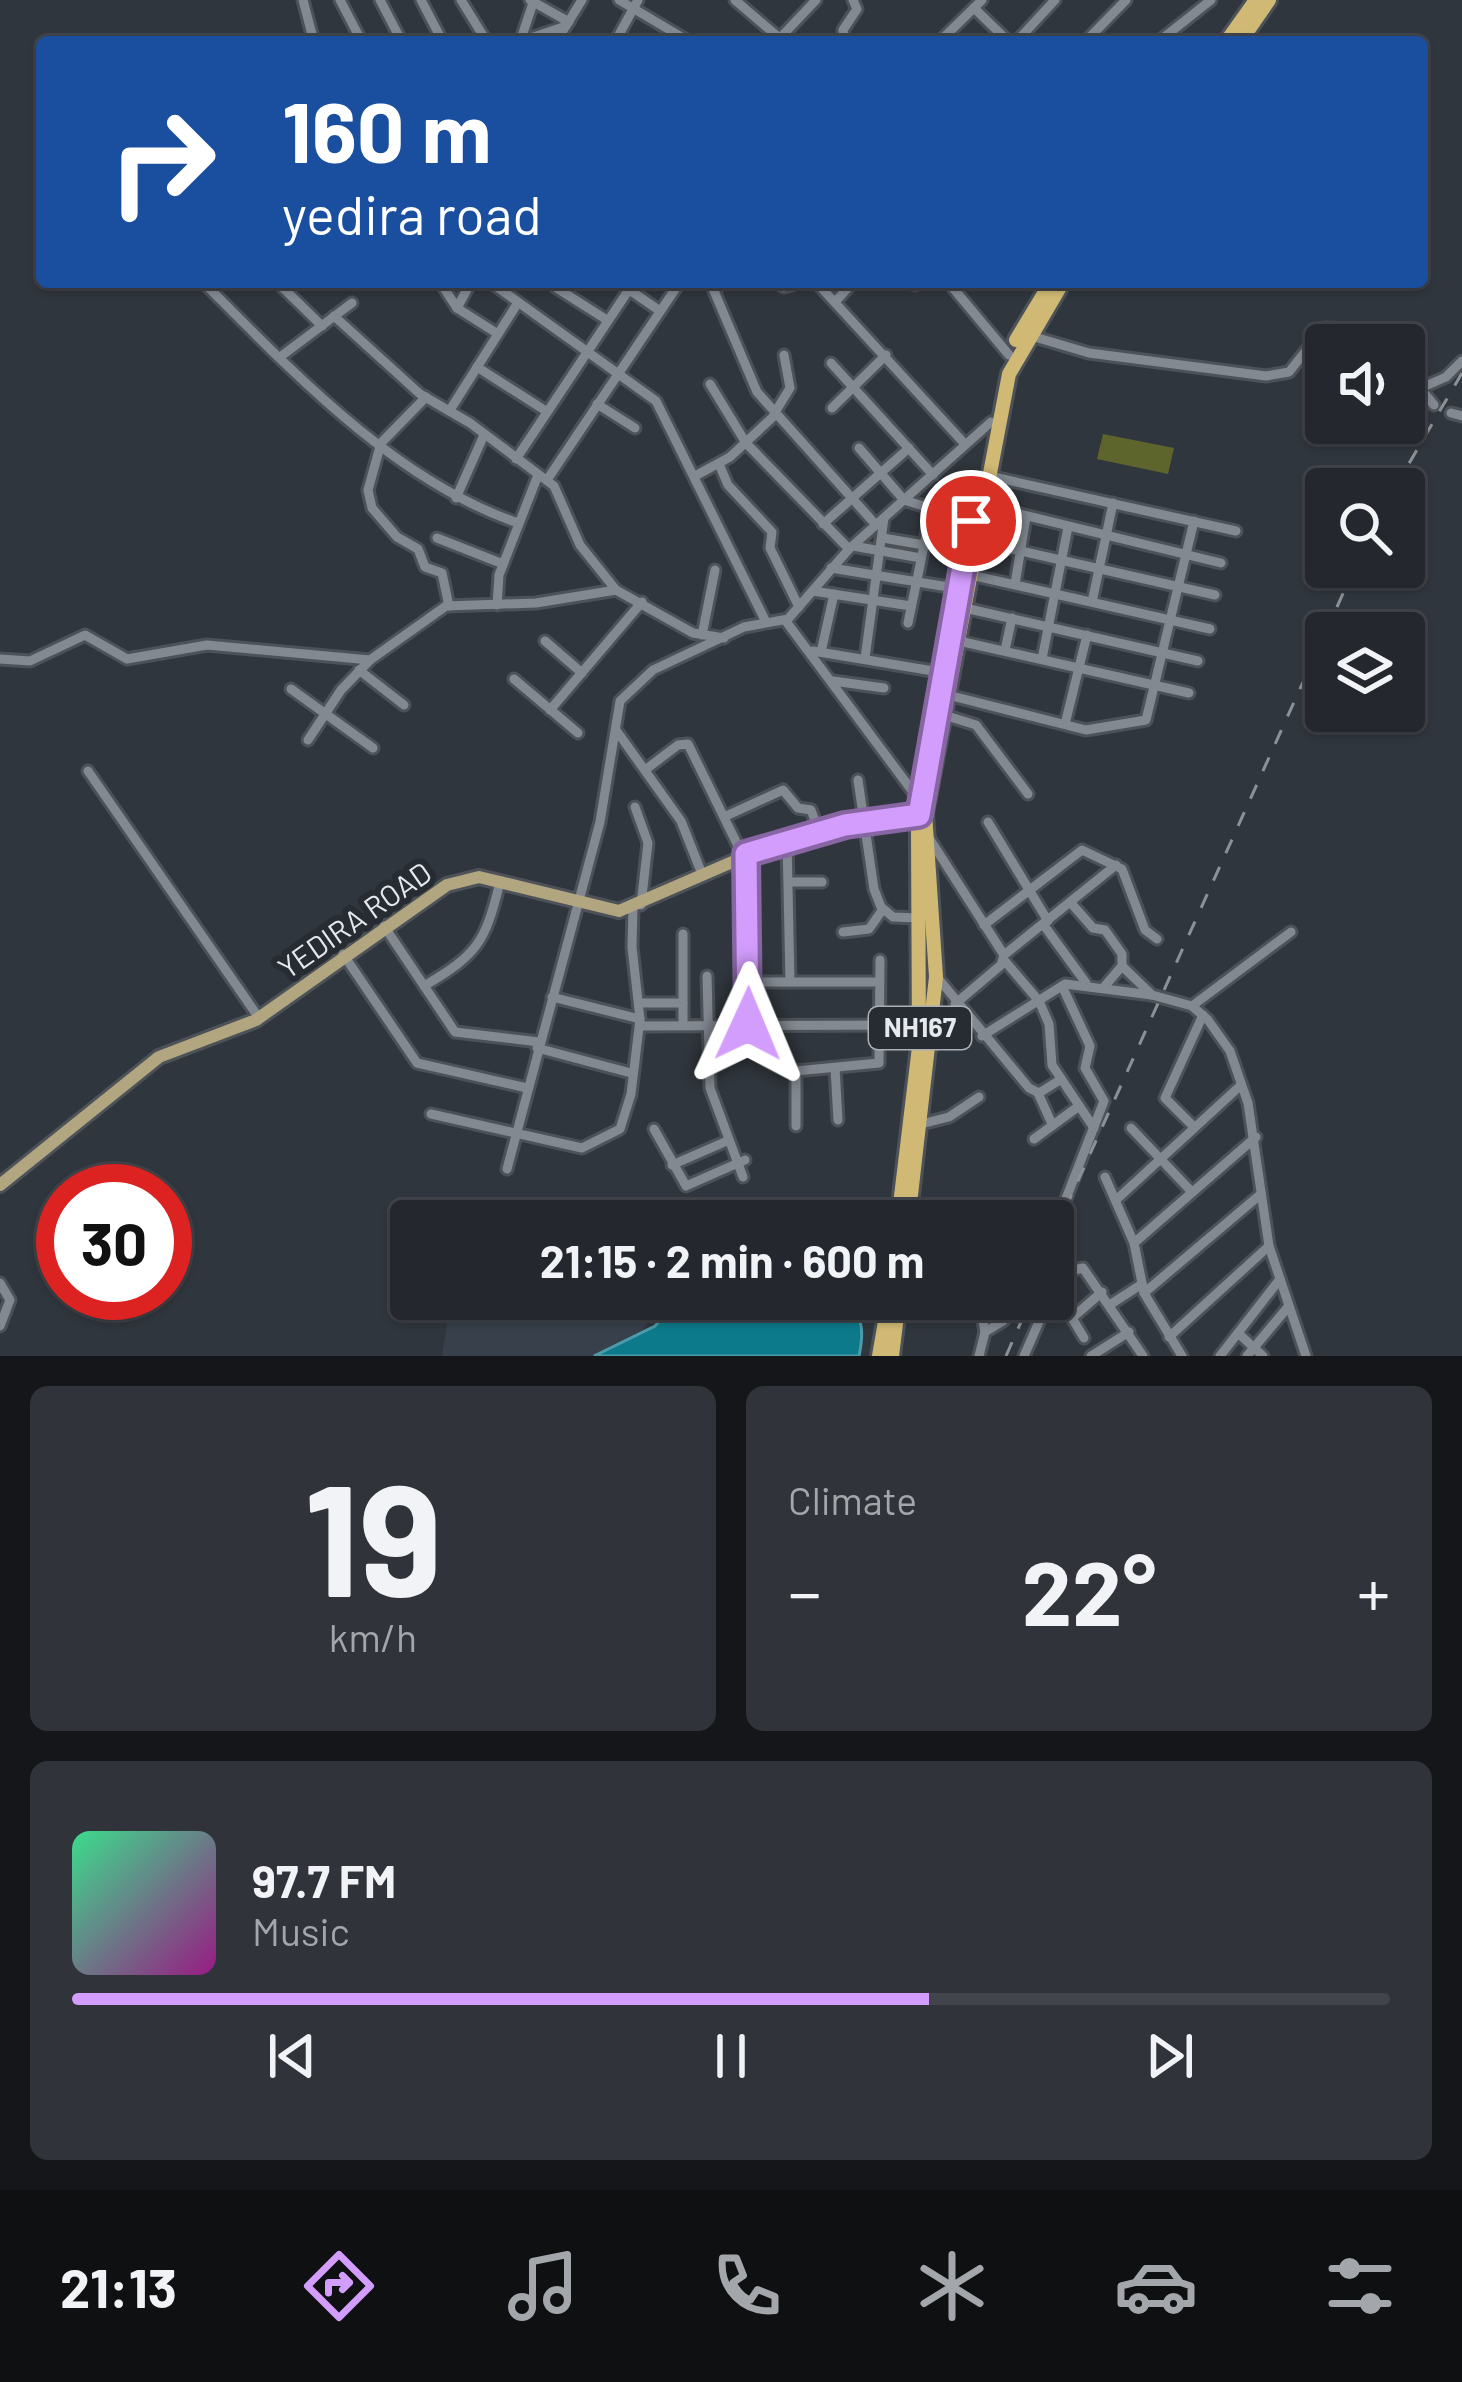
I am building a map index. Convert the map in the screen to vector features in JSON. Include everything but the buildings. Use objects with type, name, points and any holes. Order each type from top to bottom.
[{"type":"highway","points":[[1230,36],[1256,0]]},
{"type":"highway","points":[[1244,36],[1268,0]]},
{"type":"highway","name":"NH167","points":[[900,1200],[920,1025],[919,808],[991,422],[1009,355],[1048,288]]},
{"type":"highway","name":"NH167","points":[[911,1200],[937,977],[925,813],[1010,374],[1028,334],[1059,288]]},
{"type":"highway","points":[[879,1356],[886,1320]]},
{"type":"highway","points":[[892,1356],[896,1320]]},
{"type":"main road","points":[[637,906],[744,855],[919,808]]},
{"type":"main road","name":"YEDIRA ROAD","points":[[0,1185],[159,1057],[259,1018],[384,926],[462,879],[500,882],[577,904],[637,906]]},
{"type":"street","points":[[303,0],[312,36]]},
{"type":"street","points":[[340,0],[359,36]]},
{"type":"street","points":[[380,0],[399,36]]},
{"type":"street","points":[[421,0],[440,36]]},
{"type":"street","points":[[461,0],[483,36]]},
{"type":"street","points":[[560,36],[582,0]]},
{"type":"street","points":[[620,0],[636,4],[681,36]]},
{"type":"street","points":[[735,0],[777,36]]},
{"type":"street","points":[[785,36],[816,0]]},
{"type":"street","points":[[843,35],[857,9],[853,0]]},
{"type":"street","points":[[1018,36],[1055,0]]},
{"type":"street","points":[[1091,36],[1126,0]]},
{"type":"street","points":[[1166,36],[1211,0]]},
{"type":"street","points":[[523,36],[532,1],[567,24]]},
{"type":"street","points":[[618,36],[636,4]]},
{"type":"street","points":[[946,36],[978,4],[1007,36]]},
{"type":"street","points":[[537,36],[567,24]]},
{"type":"street","points":[[209,288],[280,357],[381,443],[455,498],[518,523]]},
{"type":"street","points":[[215,294],[221,288]]},
{"type":"street","points":[[284,288],[322,326]]},
{"type":"street","points":[[288,292],[292,288]]},
{"type":"street","points":[[444,288],[457,308],[498,334]]},
{"type":"street","points":[[457,308],[468,288]]},
{"type":"street","points":[[497,288],[656,400],[766,622]]},
{"type":"street","points":[[557,288],[607,320]]},
{"type":"street","points":[[516,459],[630,288]]},
{"type":"street","points":[[633,288],[660,311]]},
{"type":"street","points":[[497,605],[503,564],[542,477],[675,288]]},
{"type":"street","points":[[717,288],[726,323],[758,392],[852,499],[880,521],[883,538],[865,658]]},
{"type":"street","points":[[822,288],[963,442]]},
{"type":"street","points":[[836,301],[848,288]]},
{"type":"street","points":[[953,288],[1009,355]]},
{"type":"street","points":[[280,357],[352,303]]},
{"type":"street","points":[[449,410],[517,304]]},
{"type":"street","points":[[334,316],[373,357],[561,495],[586,556],[616,590],[702,635],[724,638]]},
{"type":"street","points":[[1028,334],[1088,353],[1266,376],[1289,372],[1305,352]]},
{"type":"street","points":[[695,476],[719,464],[775,415],[790,388],[784,355]]},
{"type":"street","points":[[832,408],[886,355]]},
{"type":"street","points":[[1425,386],[1446,377],[1462,362]]},
{"type":"street","points":[[831,363],[933,475]]},
{"type":"street","points":[[477,367],[547,411]]},
{"type":"street","points":[[710,384],[746,443],[851,547],[921,558]]},
{"type":"street","points":[[1425,393],[1434,405]]},
{"type":"street","points":[[426,398],[381,443],[370,473],[369,502],[398,537],[418,549],[425,567],[442,573],[449,606]]},
{"type":"street","points":[[597,404],[635,428]]},
{"type":"street","points":[[507,1169],[604,808],[620,701],[647,674],[724,638],[785,620],[851,547],[963,442],[991,422]]},
{"type":"street","points":[[455,498],[484,435]]},
{"type":"street","points":[[859,448],[904,500],[971,521]]},
{"type":"street","points":[[824,524],[909,448]]},
{"type":"street","points":[[719,464],[728,485],[772,532],[770,548],[799,608]]},
{"type":"street","points":[[988,476],[1236,531]]},
{"type":"street","points":[[1092,602],[1113,503]]},
{"type":"street","points":[[983,506],[1221,563]]},
{"type":"street","points":[[908,623],[931,512]]},
{"type":"street","points":[[1015,584],[1026,517]]},
{"type":"street","points":[[948,694],[1106,730],[1144,722],[1194,521]]},
{"type":"street","points":[[1042,659],[1068,527]]},
{"type":"street","points":[[437,538],[503,564]]},
{"type":"street","points":[[883,538],[924,545]]},
{"type":"street","points":[[977,541],[1215,595]]},
{"type":"street","points":[[831,568],[961,589]]},
{"type":"street","points":[[702,635],[715,569]]},
{"type":"street","points":[[970,575],[1210,629]]},
{"type":"street","points":[[308,740],[359,670],[449,606],[616,590]]},
{"type":"street","points":[[813,591],[911,606]]},
{"type":"street","points":[[817,652],[834,594]]},
{"type":"street","points":[[550,710],[643,602]]},
{"type":"street","points":[[965,608],[1198,661]]},
{"type":"street","points":[[1005,650],[1012,618]]},
{"type":"street","points":[[785,620],[817,652],[919,808]]},
{"type":"street","points":[[0,659],[30,661],[85,635],[127,658],[207,645],[370,660]]},
{"type":"street","points":[[1066,724],[1087,635]]},
{"type":"street","points":[[545,641],[582,673]]},
{"type":"street","points":[[958,641],[1189,693]]},
{"type":"street","points":[[817,652],[945,673]]},
{"type":"street","points":[[359,670],[404,705]]},
{"type":"street","points":[[514,679],[578,733]]},
{"type":"street","points":[[833,681],[884,688]]},
{"type":"street","points":[[291,689],[373,748]]},
{"type":"street","points":[[944,715],[976,725],[1028,794]]},
{"type":"street","points":[[616,730],[681,821],[702,874]]},
{"type":"street","points":[[645,770],[678,745],[688,744],[744,855],[748,1024]]},
{"type":"street","points":[[88,771],[259,1018]]},
{"type":"street","points":[[858,780],[874,889],[883,909],[901,919],[918,918]]},
{"type":"street","points":[[726,816],[783,790],[800,809],[812,810],[819,832]]},
{"type":"street","points":[[431,1114],[582,1148],[604,1140],[623,1124],[640,1023],[632,947],[648,843],[634,807]]},
{"type":"street","points":[[988,822],[1087,984]]},
{"type":"street","points":[[926,833],[1004,958],[1039,1001],[1060,1081],[1094,1128]]},
{"type":"street","points":[[788,840],[790,982]]},
{"type":"street","points":[[984,926],[1082,850],[1116,865],[1128,877],[1145,930],[1157,939]]},
{"type":"street","points":[[955,1004],[1116,865]]},
{"type":"street","points":[[424,986],[465,961],[479,946],[500,882]]},
{"type":"street","points":[[789,882],[821,883]]},
{"type":"street","points":[[1071,903],[1093,928],[1105,930],[1122,954],[1122,966],[1104,987]]},
{"type":"street","points":[[843,932],[869,929],[883,909]]},
{"type":"street","points":[[384,926],[459,1034],[477,1031],[631,1073]]},
{"type":"street","points":[[1192,1006],[1291,932]]},
{"type":"street","points":[[682,934],[683,1025]]},
{"type":"street","points":[[344,955],[417,1063],[527,1088]]},
{"type":"street","points":[[796,1126],[795,1072],[877,1065],[880,960]]},
{"type":"street","points":[[1122,966],[1152,995]]},
{"type":"street","points":[[707,976],[710,1088],[743,1177]]},
{"type":"street","points":[[937,977],[982,1036],[1038,1093],[1052,1124]]},
{"type":"street","points":[[749,982],[879,982]]},
{"type":"street","points":[[982,1036],[1062,986],[1087,984],[1192,1006],[1220,1032],[1256,1137],[1270,1246],[1306,1356]]},
{"type":"street","points":[[1062,986],[1090,1046],[1085,1068],[1104,1101],[1066,1200]]},
{"type":"street","points":[[551,997],[640,1023],[920,1025]]},
{"type":"street","points":[[639,1003],[683,1003]]},
{"type":"street","points":[[1195,1127],[1165,1098],[1203,1016]]},
{"type":"street","points":[[932,1046],[971,1023]]},
{"type":"street","points":[[835,1069],[838,1120]]},
{"type":"street","points":[[1038,1093],[1060,1081]]},
{"type":"street","points":[[1115,1200],[1240,1085]]},
{"type":"street","points":[[921,1124],[949,1118],[979,1097]]},
{"type":"street","points":[[1034,1139],[1079,1106]]},
{"type":"street","points":[[1131,1128],[1192,1192]]},
{"type":"street","points":[[654,1130],[686,1186],[741,1162]]},
{"type":"street","points":[[1134,1243],[1256,1137]]},
{"type":"street","points":[[672,1165],[727,1141]]},
{"type":"street","points":[[1105,1178],[1134,1243],[1143,1289],[1182,1356]]},
{"type":"street","points":[[1111,1304],[1143,1289],[1261,1194]]},
{"type":"street","points":[[1169,1337],[1270,1246]]},
{"type":"street","points":[[1074,1271],[1079,1266],[1102,1292],[1143,1356]]},
{"type":"street","points":[[1220,1356],[1280,1279]]},
{"type":"street","points":[[0,1283],[10,1300],[0,1326]]},
{"type":"street","points":[[1084,1337],[1072,1318],[1102,1292]]},
{"type":"street","points":[[1250,1351],[1288,1307]]},
{"type":"street","points":[[979,1356],[983,1320]]},
{"type":"street","points":[[985,1332],[998,1320]]},
{"type":"street","points":[[1024,1356],[1040,1320]]},
{"type":"street","points":[[1091,1356],[1129,1332]]},
{"type":"street","points":[[1238,1333],[1250,1351],[1263,1356]]},
{"type":"shaded area","points":[[448,1320],[649,1320],[639,1335],[594,1356],[442,1356]]},
{"type":"green space","points":[[1103,434],[1174,448],[1168,474],[1097,459]]},
{"type":"water","points":[[660,1320],[859,1320],[862,1339],[859,1356],[594,1356]]},
{"type":"railway","points":[[1406,468],[1462,373]]},
{"type":"railway","points":[[1069,1200],[1346,588]]},
{"type":"railway","points":[[1006,1356],[1022,1320]]},
{"type":"route","points":[[748,1024],[746,854],[845,825],[919,815],[922,773],[971,521]]}]
